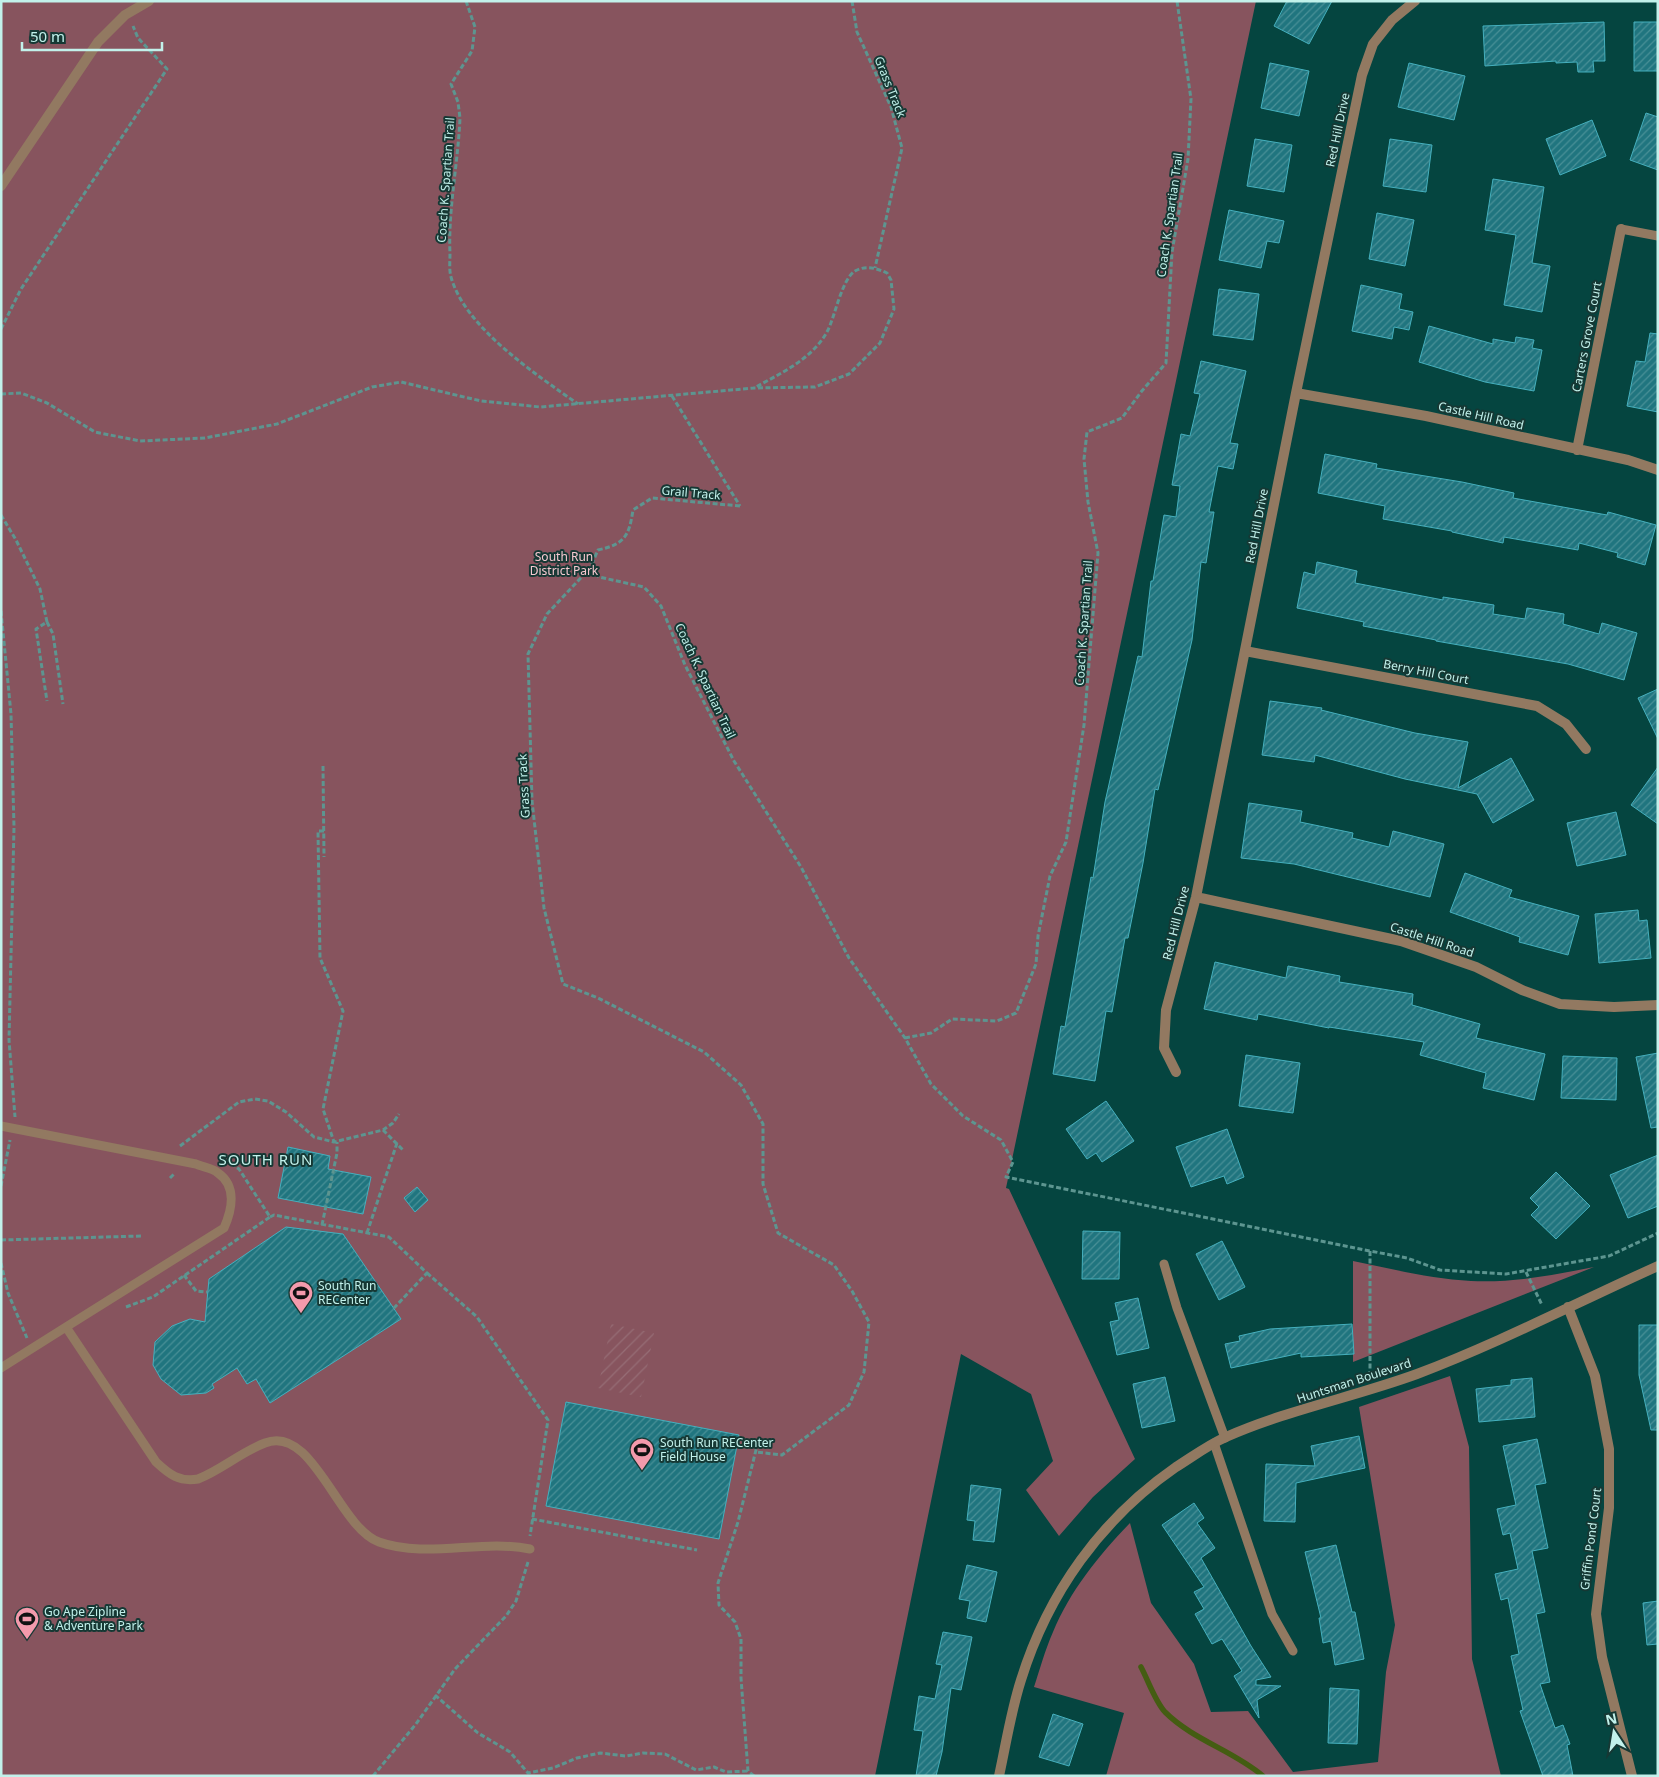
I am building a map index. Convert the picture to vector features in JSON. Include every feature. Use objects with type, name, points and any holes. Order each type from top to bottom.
[{"type":"street","points":[[1,186],[79,66],[98,42],[125,15],[149,1]]},
{"type":"street","name":"Red Hill Drive","points":[[1176,1072],[1164,1048],[1166,1010],[1196,897],[1296,393],[1362,75],[1373,44],[1392,20],[1415,1]]},
{"type":"street","name":"Carters Grove Court","points":[[1577,450],[1621,229]]},
{"type":"street","name":"Castle Hill Road","points":[[1296,393],[1426,416],[1628,460],[1658,470]]},
{"type":"street","name":"Berry Hill Court","points":[[1245,651],[1537,706],[1566,724],[1586,749]]},
{"type":"street","name":"Castle Hill Road","points":[[1196,897],[1401,942],[1476,967],[1522,990],[1560,1004],[1614,1007],[1658,1004]]},
{"type":"street","name":"Huntsman Boulevard","points":[[1214,1443],[1263,1423],[1371,1389],[1458,1357],[1658,1266]]},
{"type":"street","name":"Griffin Pond Court","points":[[1568,1307],[1595,1376],[1610,1449],[1609,1508],[1596,1614],[1602,1656],[1632,1776]]},
{"type":"street","points":[[999,1776],[1020,1682],[1034,1642],[1052,1604],[1068,1578],[1084,1554],[1121,1512],[1151,1485],[1214,1443]]},
{"type":"lane","points":[[1621,229],[1658,236]]},
{"type":"lane","points":[[1,1126],[196,1164],[219,1173],[230,1190],[232,1211],[224,1228],[1,1368]]},
{"type":"lane","points":[[1164,1264],[1177,1308],[1225,1438]]},
{"type":"lane","points":[[66,1328],[156,1462],[176,1479],[198,1480],[266,1442],[281,1442],[296,1447],[310,1459],[344,1511],[360,1531],[376,1541],[409,1548],[510,1545],[530,1549]]},
{"type":"lane","points":[[1214,1443],[1272,1614],[1292,1651]]},
{"type":"path","name":"Coach K. Spartian Trail","points":[[466,1],[475,27],[472,51],[451,84],[458,102],[460,118],[448,229],[451,277],[469,314],[527,367],[578,404]]},
{"type":"path","name":"Grass Track","points":[[852,1],[857,32],[891,107],[902,148],[875,268]]},
{"type":"path","name":"Coach K. Spartian Trail","points":[[905,1038],[931,1033],[952,1019],[997,1021],[1016,1013],[1036,964],[1038,936],[1050,876],[1066,842],[1084,725],[1091,653],[1098,553],[1088,502],[1084,459],[1087,432],[1122,418],[1166,363],[1172,252],[1188,159],[1191,99],[1177,1]]},
{"type":"path","points":[[1,329],[21,289],[167,69],[138,38],[134,27],[125,15]]},
{"type":"path","points":[[1,394],[21,393],[47,404],[94,432],[140,441],[205,438],[277,424],[372,387],[401,382],[481,401],[540,407],[754,388],[815,387],[849,374],[880,343],[894,309],[891,280],[887,273],[875,268],[863,268],[852,272],[827,331],[802,361],[754,388]]},
{"type":"path","name":"Grail Track","points":[[590,568],[598,550],[610,548],[626,537],[630,531],[633,510],[652,498],[740,506],[672,396]]},
{"type":"path","points":[[1,515],[16,540],[40,589],[47,622],[53,634],[63,704]]},
{"type":"path","name":"Coach K. Spartian Trail","points":[[590,568],[599,577],[644,588],[660,606],[685,665],[734,762],[801,867],[849,958],[905,1038],[931,1084],[963,1116],[1001,1140],[1012,1162],[1006,1177],[1370,1251]]},
{"type":"path","name":"Grass Track","points":[[590,568],[547,614],[528,654],[532,801],[544,908],[563,984],[598,998],[704,1052],[741,1084],[763,1124],[763,1184],[778,1233],[834,1265],[852,1291],[869,1322],[864,1372],[849,1406],[782,1455],[756,1452]]},
{"type":"path","points":[[1,611],[11,714],[14,827],[9,1040],[15,1117],[1,1186]]},
{"type":"path","points":[[47,622],[36,629],[47,701]]},
{"type":"path","points":[[323,766],[324,857]]},
{"type":"path","points":[[322,1225],[337,1153],[335,1142],[322,1109],[343,1011],[320,958],[318,831],[324,831]]},
{"type":"path","points":[[182,1147],[198,1132],[239,1102],[255,1099],[268,1101],[286,1112],[314,1137],[335,1142],[384,1130],[394,1123],[399,1114]]},
{"type":"path","points":[[384,1130],[404,1151]]},
{"type":"path","points":[[367,1234],[396,1144]]},
{"type":"path","points":[[270,1217],[274,1216],[389,1237],[477,1317],[548,1420],[532,1519],[530,1549],[516,1601],[506,1616],[478,1644],[435,1695],[416,1724],[373,1776]]},
{"type":"path","points":[[1371,1389],[1370,1251],[1407,1258],[1440,1270],[1506,1274],[1609,1256],[1658,1233]]},
{"type":"path","points":[[1,1240],[141,1236]]},
{"type":"path","points":[[1,1263],[8,1293],[33,1348]]},
{"type":"path","points":[[1526,1272],[1548,1316]]},
{"type":"path","points":[[394,1308],[427,1273]]},
{"type":"path","points":[[184,1275],[196,1290],[207,1292]]},
{"type":"path","points":[[748,1771],[741,1678],[741,1639],[735,1622],[719,1605],[718,1583],[738,1522],[758,1442]]},
{"type":"path","points":[[532,1519],[697,1550]]},
{"type":"path","points":[[435,1695],[478,1733],[510,1752],[528,1773],[553,1768],[577,1758],[600,1753],[626,1756],[643,1753],[665,1754],[696,1770],[714,1767],[726,1772],[748,1771],[754,1776]]},
{"type":"green space","name":"South Run District Park","points":[[1,1],[1256,1],[1006,1188],[1009,1189],[1135,1459],[1093,1497],[1059,1536],[1026,1490],[1053,1461],[1031,1394],[961,1354],[875,1776],[1,1776]]},
{"type":"green space","points":[[1353,1261],[1427,1276],[1471,1281],[1518,1280],[1594,1267],[1353,1362]]},
{"type":"green space","points":[[611,1324],[654,1333],[641,1397],[598,1388]]},
{"type":"green space","points":[[1450,1376],[1469,1447],[1472,1659],[1501,1776],[1106,1776],[1124,1713],[1034,1687],[1050,1639],[1068,1602],[1096,1561],[1130,1523],[1151,1603],[1194,1664],[1211,1712],[1248,1711],[1293,1772],[1378,1762],[1386,1672],[1395,1625],[1359,1407]]},
{"type":"building","points":[[1287,1],[1332,1],[1309,44],[1274,26]]},
{"type":"building","points":[[1604,22],[1605,61],[1593,61],[1594,72],[1578,72],[1577,62],[1556,63],[1556,61],[1485,66],[1483,26]]},
{"type":"building","points":[[1634,22],[1658,22],[1658,71],[1634,71]]},
{"type":"building","points":[[1270,63],[1309,71],[1299,116],[1261,108]]},
{"type":"building","points":[[1409,63],[1465,76],[1454,120],[1398,107]]},
{"type":"building","points":[[1646,113],[1658,117],[1658,170],[1630,160]]},
{"type":"building","points":[[1592,120],[1606,156],[1560,175],[1546,139]]},
{"type":"building","points":[[1255,139],[1292,145],[1284,192],[1247,186]]},
{"type":"building","points":[[1390,139],[1432,145],[1426,192],[1383,186]]},
{"type":"building","points":[[1493,179],[1544,187],[1532,263],[1550,266],[1542,312],[1504,305],[1516,235],[1485,230]]},
{"type":"building","points":[[1229,210],[1284,221],[1279,243],[1267,241],[1261,268],[1219,260]]},
{"type":"building","points":[[1377,213],[1414,220],[1405,266],[1369,259]]},
{"type":"building","points":[[1361,285],[1402,294],[1399,309],[1413,312],[1409,330],[1394,327],[1392,339],[1352,331]]},
{"type":"building","points":[[1219,289],[1259,294],[1253,340],[1213,335]]},
{"type":"building","points":[[1429,326],[1493,344],[1493,339],[1515,343],[1516,337],[1534,340],[1532,348],[1542,350],[1534,391],[1485,382],[1419,362]]},
{"type":"building","points":[[1650,333],[1658,334],[1658,412],[1627,406],[1636,361],[1645,362]]},
{"type":"building","points":[[1201,361],[1246,371],[1230,443],[1238,444],[1233,469],[1218,466],[1209,512],[1214,512],[1206,563],[1201,562],[1192,640],[1158,790],[1155,789],[1143,863],[1128,938],[1125,938],[1112,1012],[1106,1011],[1095,1081],[1053,1074],[1061,1026],[1065,1027],[1105,802],[1138,656],[1142,657],[1151,581],[1153,581],[1164,515],[1176,517],[1180,486],[1172,485],[1181,434],[1190,436],[1200,394],[1194,393]]},
{"type":"building","points":[[1325,454],[1377,464],[1376,468],[1462,482],[1514,493],[1513,498],[1607,515],[1608,512],[1656,525],[1645,565],[1617,557],[1618,553],[1579,543],[1578,550],[1504,537],[1503,543],[1452,531],[1383,519],[1385,506],[1318,493]]},
{"type":"building","points":[[1317,562],[1357,571],[1355,583],[1443,600],[1443,597],[1494,605],[1493,614],[1525,619],[1527,608],[1564,614],[1563,624],[1599,634],[1602,623],[1637,633],[1624,680],[1568,664],[1363,626],[1364,622],[1297,608],[1304,572],[1315,575]]},
{"type":"building","points":[[1658,689],[1658,739],[1638,698]]},
{"type":"building","points":[[1270,701],[1322,708],[1321,710],[1415,733],[1468,742],[1458,788],[1511,758],[1534,800],[1493,823],[1477,794],[1405,779],[1315,755],[1314,762],[1262,755]]},
{"type":"building","points":[[1658,767],[1658,824],[1631,805]]},
{"type":"building","points":[[1249,803],[1302,811],[1300,822],[1353,833],[1352,838],[1389,847],[1393,831],[1444,844],[1430,897],[1294,864],[1241,858]]},
{"type":"building","points":[[1616,812],[1626,855],[1577,866],[1567,823]]},
{"type":"building","points":[[1465,873],[1512,890],[1509,897],[1579,916],[1568,955],[1519,942],[1520,937],[1450,912]]},
{"type":"building","points":[[1638,910],[1639,921],[1647,920],[1651,958],[1599,963],[1595,914]]},
{"type":"building","points":[[1215,962],[1286,978],[1288,966],[1340,976],[1339,982],[1413,994],[1412,1005],[1480,1024],[1476,1038],[1545,1054],[1534,1100],[1483,1088],[1486,1073],[1420,1055],[1424,1042],[1329,1028],[1258,1014],[1257,1020],[1204,1009]]},
{"type":"building","points":[[1658,1053],[1658,1127],[1651,1128],[1636,1057]]},
{"type":"building","points":[[1246,1055],[1300,1063],[1293,1113],[1239,1106]]},
{"type":"building","points":[[1563,1056],[1617,1058],[1616,1100],[1561,1098]]},
{"type":"building","points":[[1106,1101],[1134,1141],[1102,1162],[1096,1153],[1087,1159],[1066,1129]]},
{"type":"building","points":[[1227,1129],[1244,1177],[1227,1184],[1224,1176],[1191,1187],[1176,1147]]},
{"type":"building","points":[[288,1147],[330,1156],[328,1169],[371,1177],[363,1214],[278,1198]]},
{"type":"building","points":[[1658,1155],[1658,1206],[1628,1218],[1610,1175]]},
{"type":"building","points":[[1556,1172],[1590,1206],[1556,1239],[1531,1215],[1539,1207],[1530,1198]]},
{"type":"building","points":[[417,1187],[428,1200],[415,1212],[404,1198]]},
{"type":"building","name":"South Run RECenter","points":[[286,1227],[343,1234],[401,1319],[270,1403],[256,1379],[247,1384],[237,1368],[212,1384],[214,1388],[206,1393],[181,1395],[161,1379],[153,1365],[155,1342],[172,1326],[190,1319],[205,1322],[209,1279]]},
{"type":"building","points":[[1083,1231],[1120,1232],[1119,1279],[1082,1279]]},
{"type":"building","points":[[1222,1241],[1245,1287],[1219,1300],[1196,1254]]},
{"type":"building","points":[[1138,1298],[1149,1348],[1117,1355],[1110,1322],[1119,1320],[1115,1303]]},
{"type":"building","points":[[1352,1324],[1354,1354],[1301,1357],[1301,1353],[1231,1368],[1225,1344],[1240,1341],[1239,1336],[1270,1329]]},
{"type":"building","points":[[1639,1325],[1658,1325],[1658,1430],[1651,1430],[1639,1375]]},
{"type":"building","points":[[1165,1377],[1175,1421],[1142,1428],[1133,1384]]},
{"type":"building","points":[[1532,1378],[1535,1417],[1479,1422],[1476,1389],[1511,1385],[1511,1380]]},
{"type":"building","name":"South Run RECenter Field House","points":[[566,1402],[739,1435],[719,1539],[546,1506]]},
{"type":"building","points":[[1359,1436],[1365,1468],[1296,1483],[1295,1522],[1264,1521],[1266,1464],[1315,1466],[1311,1446]]},
{"type":"building","points":[[1537,1439],[1546,1483],[1535,1485],[1548,1548],[1532,1551],[1545,1612],[1536,1614],[1550,1682],[1540,1684],[1555,1728],[1563,1725],[1570,1744],[1567,1745],[1573,1776],[1543,1776],[1520,1711],[1523,1710],[1511,1656],[1519,1654],[1508,1598],[1501,1600],[1495,1574],[1518,1569],[1510,1533],[1503,1535],[1497,1509],[1516,1505],[1503,1446]]},
{"type":"building","points":[[971,1485],[1001,1489],[994,1542],[973,1540],[975,1521],[967,1520]]},
{"type":"building","points":[[1194,1503],[1204,1518],[1197,1523],[1215,1548],[1201,1558],[1251,1646],[1271,1677],[1256,1680],[1256,1685],[1281,1686],[1257,1700],[1259,1718],[1234,1676],[1242,1671],[1222,1639],[1212,1644],[1195,1614],[1204,1609],[1194,1592],[1204,1587],[1162,1525]]},
{"type":"building","points":[[1336,1545],[1352,1612],[1355,1612],[1364,1659],[1335,1665],[1331,1641],[1323,1643],[1319,1618],[1321,1618],[1305,1552]]},
{"type":"building","points":[[967,1565],[997,1572],[986,1622],[967,1618],[970,1601],[959,1599]]},
{"type":"building","points":[[1658,1601],[1658,1644],[1647,1645],[1643,1603]]},
{"type":"building","points":[[943,1632],[972,1637],[961,1690],[951,1688],[942,1752],[936,1776],[916,1776],[923,1731],[914,1730],[919,1696],[935,1699],[942,1665],[936,1664]]},
{"type":"building","points":[[1330,1688],[1359,1690],[1357,1744],[1328,1743]]},
{"type":"building","points":[[1053,1714],[1083,1724],[1069,1766],[1039,1757]]},
{"type":"waterway","points":[[1141,1667],[1161,1707],[1176,1722],[1252,1767],[1263,1776]]},
{"type":"place","name":"South Run RECenter","points":[[301,1314]]},
{"type":"place","name":"South Run RECenter Field House","points":[[642,1471]]},
{"type":"place","name":"Go Ape Zipline & Adventure Park","points":[[27,1640]]},
{"type":"district","name":"SOUTH RUN","points":[[266,1160]]}]
